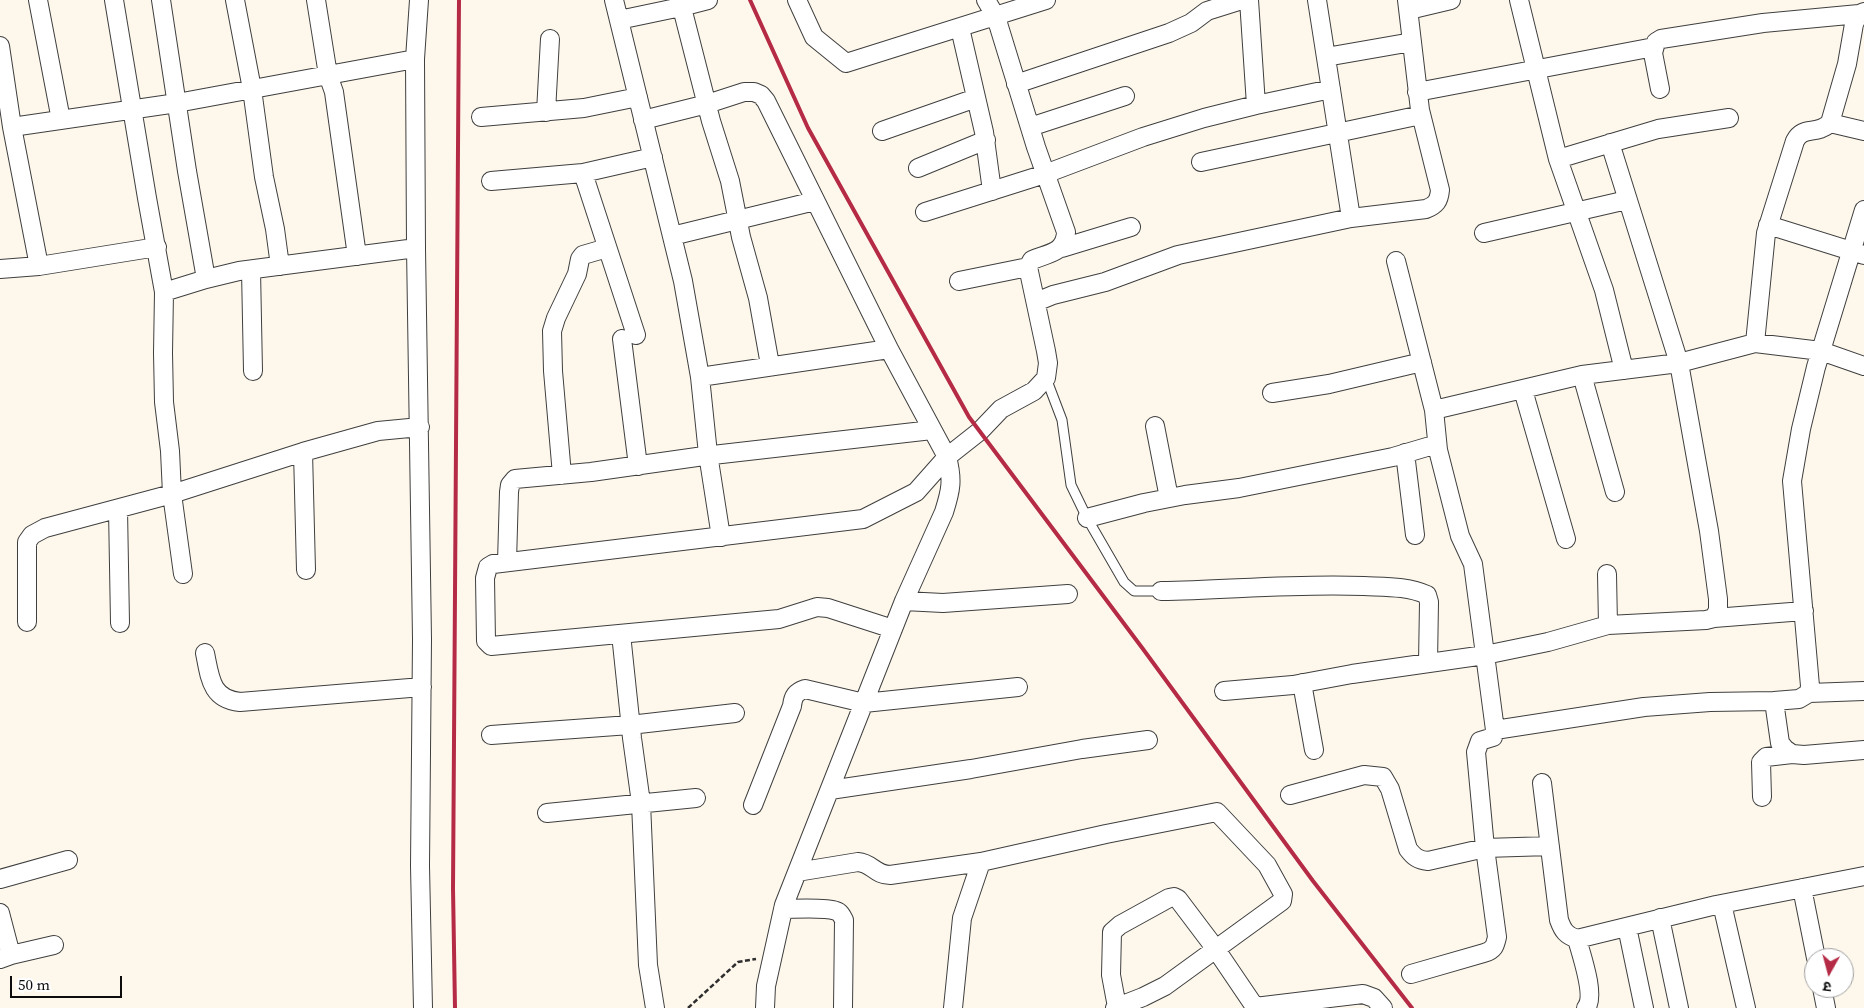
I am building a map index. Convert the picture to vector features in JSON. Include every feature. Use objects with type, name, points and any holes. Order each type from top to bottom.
[{"type":"street","points":[[38,0],[61,120]]},
{"type":"street","points":[[114,0],[164,292],[164,402],[170,451],[172,494],[183,574]]},
{"type":"street","points":[[161,0],[206,279]]},
{"type":"street","points":[[235,0],[252,89],[264,177],[275,229],[280,266]]},
{"type":"street","points":[[316,0],[328,75],[334,92],[357,256]]},
{"type":"street","points":[[418,0],[415,59],[416,248],[420,427],[422,687],[420,866],[423,1008]]},
{"type":"street","points":[[614,0],[683,280],[700,377],[709,456],[722,536]]},
{"type":"street","points":[[619,20],[680,4],[708,0]]},
{"type":"street","points":[[798,0],[814,37],[846,63],[1046,0]]},
{"type":"street","points":[[986,0],[996,17],[1045,174],[1066,232],[1066,240],[1062,248]]},
{"type":"street","points":[[1016,84],[1170,33],[1191,23],[1207,11],[1242,0]]},
{"type":"street","points":[[1250,0],[1256,106]]},
{"type":"street","points":[[1317,0],[1351,218]]},
{"type":"street","points":[[1036,302],[1053,295],[1105,282],[1178,255],[1351,218],[1426,209],[1434,206],[1439,199],[1440,190],[1417,92],[1416,66],[1408,5],[1451,0]]},
{"type":"street","points":[[1519,0],[1558,159],[1604,290],[1624,370]]},
{"type":"street","points":[[680,4],[730,181],[758,298],[770,365]]},
{"type":"street","points":[[1660,89],[1653,53],[1656,42],[1661,39],[1763,23],[1861,13]]},
{"type":"street","points":[[1755,343],[1768,225],[1798,135],[1803,132],[1824,129],[1830,124],[1855,63],[1854,24],[1861,13]]},
{"type":"street","points":[[960,28],[986,140],[992,191]]},
{"type":"street","points":[[546,112],[550,39]]},
{"type":"street","points":[[1326,57],[1412,42]]},
{"type":"street","points":[[0,46],[12,126],[39,266]]},
{"type":"street","points":[[1417,92],[1654,48]]},
{"type":"street","points":[[12,126],[177,103],[415,59]]},
{"type":"street","points":[[926,212],[1045,174],[1142,137],[1204,118],[1331,89]]},
{"type":"street","points":[[643,120],[707,104],[744,92],[754,92],[761,95],[766,101],[889,349],[947,458],[952,474],[946,506],[904,601],[784,909],[766,986],[765,1008]]},
{"type":"street","points":[[1030,127],[1125,96]]},
{"type":"street","points":[[482,117],[584,108],[638,97]]},
{"type":"street","points":[[882,131],[976,98]]},
{"type":"street","points":[[1201,162],[1421,115]]},
{"type":"street","points":[[1558,159],[1658,129],[1729,118]]},
{"type":"street","points":[[1830,124],[1864,131]]},
{"type":"street","points":[[918,168],[986,140]]},
{"type":"street","points":[[1610,143],[1679,363],[1710,541],[1718,599],[1718,610],[1714,618]]},
{"type":"street","points":[[491,182],[583,172],[653,157]]},
{"type":"street","points":[[583,172],[607,248],[629,337],[638,466]]},
{"type":"street","points":[[1484,233],[1627,200]]},
{"type":"street","points":[[672,236],[815,201]]},
{"type":"street","points":[[1809,693],[1810,686],[1792,480],[1801,429],[1821,351],[1858,254],[1864,210]]},
{"type":"street","points":[[1768,225],[1858,254]]},
{"type":"street","points":[[893,629],[828,608],[817,607],[779,619],[492,646],[488,644],[485,578],[488,568],[493,564],[863,519],[916,492],[947,458],[980,431],[1001,409],[1034,391],[1046,378],[1048,364],[1046,351],[1028,267],[1032,260],[1062,248],[1131,227]]},
{"type":"street","points":[[0,269],[39,266],[157,247]]},
{"type":"street","points":[[164,292],[206,279],[251,270],[416,248]]},
{"type":"street","points":[[562,475],[553,371],[552,331],[556,318],[577,274],[580,258],[583,255],[607,248]]},
{"type":"street","points":[[1396,261],[1434,410],[1437,444],[1460,536],[1473,564],[1495,730],[1493,737],[1480,741],[1476,752],[1485,848],[1497,937],[1496,945],[1492,951],[1484,954],[1411,974]]},
{"type":"street","points":[[959,281],[1028,267]]},
{"type":"street","points":[[251,270],[253,371]]},
{"type":"street","points":[[1434,410],[1582,375],[1679,363],[1755,343],[1821,351],[1864,366]]},
{"type":"street","points":[[700,377],[770,365],[889,349]]},
{"type":"street","points":[[1272,393],[1328,384],[1422,362]]},
{"type":"street","points":[[1582,375],[1616,492]]},
{"type":"street","points":[[1523,390],[1566,539]]},
{"type":"street","points":[[1155,426],[1169,498]]},
{"type":"street","points":[[26,622],[27,542],[32,535],[45,528],[172,494],[303,452],[378,431],[420,427]]},
{"type":"street","points":[[507,562],[510,485],[515,479],[562,475],[932,430]]},
{"type":"street","points":[[1087,518],[1144,503],[1239,488],[1405,453],[1437,444]]},
{"type":"street","points":[[303,452],[306,570]]},
{"type":"street","points":[[1405,453],[1415,535]]},
{"type":"street","points":[[118,509],[120,623]]},
{"type":"street","points":[[1607,574],[1608,625]]},
{"type":"street","points":[[1161,591],[1221,590],[1324,584],[1416,590],[1427,595],[1429,602],[1428,664]]},
{"type":"street","points":[[904,601],[943,603],[1068,594]]},
{"type":"street","points":[[1224,691],[1302,683],[1485,655],[1548,642],[1608,625],[1699,621],[1714,618],[1804,611]]},
{"type":"street","points":[[621,634],[640,803],[648,965],[655,1008]]},
{"type":"street","points":[[205,653],[211,681],[219,696],[231,701],[240,702],[422,687]]},
{"type":"street","points":[[1302,683],[1314,750]]},
{"type":"street","points":[[753,804],[792,706],[793,697],[798,692],[805,690],[864,702],[1018,687]]},
{"type":"street","points":[[1495,730],[1644,707],[1710,702],[1774,701],[1799,699],[1809,693],[1864,691]]},
{"type":"street","points":[[1774,701],[1780,742],[1792,754]]},
{"type":"street","points":[[491,735],[630,725],[735,713]]},
{"type":"street","points":[[830,790],[1148,740]]},
{"type":"street","points":[[1762,797],[1761,762],[1766,757],[1864,750]]},
{"type":"street","points":[[1290,795],[1364,775],[1383,777],[1390,789],[1408,849],[1414,857],[1428,861],[1485,848],[1550,846]]},
{"type":"street","points":[[1542,783],[1561,925],[1567,935],[1577,939],[1722,904],[1864,876]]},
{"type":"street","points":[[547,813],[696,798]]},
{"type":"street","points":[[797,872],[858,862],[866,863],[882,875],[890,875],[981,862],[1217,812],[1267,865],[1283,894],[1282,901],[1216,948],[1164,986],[1116,1008],[1111,975],[1112,932],[1120,925],[1174,897],[1178,899],[1216,948],[1255,1007],[1362,994],[1374,998],[1383,1008]]},
{"type":"street","points":[[0,879],[68,860]]},
{"type":"street","points":[[953,1008],[962,918],[981,862]]},
{"type":"street","points":[[1802,888],[1814,948]]},
{"type":"street","points":[[1722,904],[1746,1008]]},
{"type":"street","points":[[784,909],[828,909],[836,910],[841,914],[844,920],[843,1008]]},
{"type":"street","points":[[0,913],[6,957],[54,945]]},
{"type":"street","points":[[1660,918],[1679,1008]]},
{"type":"street","points":[[1628,927],[1644,1008]]},
{"type":"street","points":[[1577,939],[1590,992],[1589,1004],[1586,1008]]},
{"type":"lane","points":[[1046,378],[1062,420],[1071,485],[1087,518],[1124,582],[1134,591],[1161,591]]},
{"type":"path","points":[[688,1008],[738,962],[772,956]]},
{"type":"railway","points":[[455,1008],[453,888],[459,0]]},
{"type":"railway","points":[[750,0],[808,128],[969,417],[1143,649],[1313,881],[1412,1008]]}]
